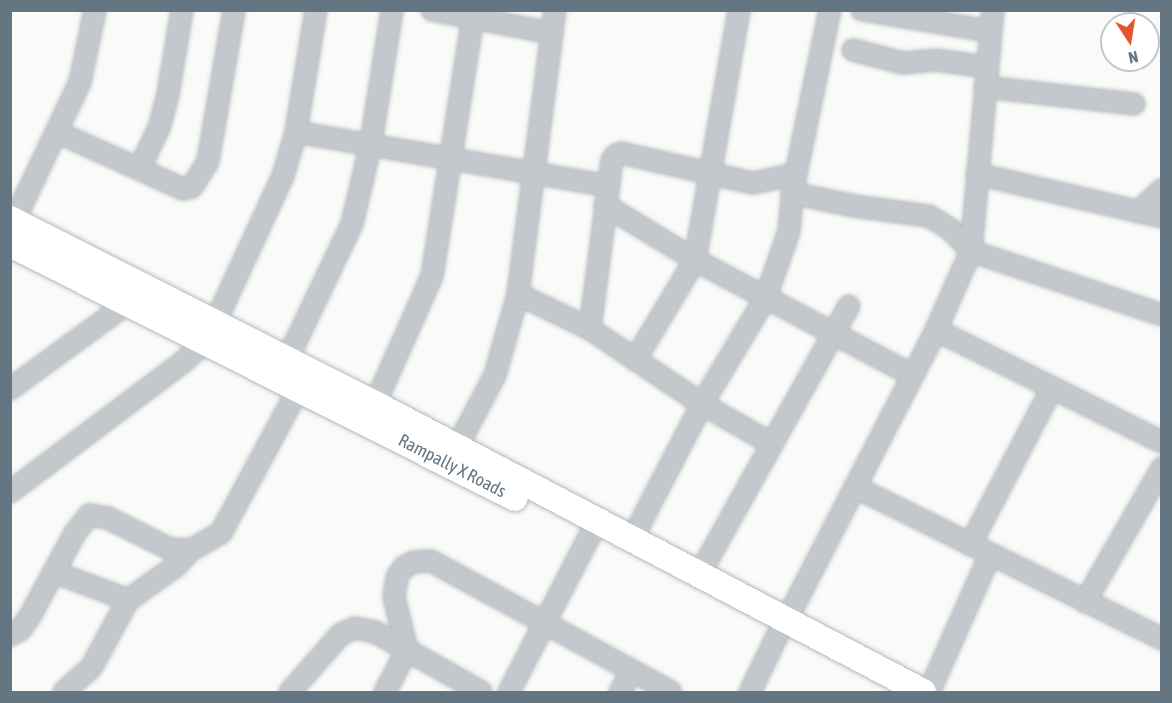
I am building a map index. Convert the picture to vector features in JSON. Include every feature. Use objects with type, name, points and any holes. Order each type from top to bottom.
[{"type":"main road","name":"Rampally X Roads","points":[[12,228],[128,303],[210,332],[298,390],[330,394],[590,535],[781,628],[891,693]]},
{"type":"main road","points":[[12,228],[210,332],[287,360],[330,394],[375,404],[698,577],[781,628],[923,693]]},
{"type":"street","points":[[12,228],[80,82],[95,10]]},
{"type":"street","points":[[140,167],[159,128],[168,93],[182,10]]},
{"type":"street","points":[[57,132],[140,167],[183,189],[192,187],[201,176],[213,139],[234,10]]},
{"type":"street","points":[[10,492],[183,362],[210,332],[249,244],[271,204],[296,132],[316,10]]},
{"type":"street","points":[[287,360],[352,224],[371,143],[392,10]]},
{"type":"street","points":[[432,10],[473,14],[552,33]]},
{"type":"street","points":[[457,447],[495,375],[519,294],[555,10]]},
{"type":"street","points":[[635,360],[695,260],[739,10]]},
{"type":"street","points":[[631,541],[702,404],[766,297],[789,231],[792,193],[830,10]]},
{"type":"street","points":[[862,10],[990,31]]},
{"type":"street","points":[[750,693],[781,628],[936,330],[971,251],[993,10]]},
{"type":"street","points":[[375,404],[432,276],[452,160],[473,14]]},
{"type":"street","points":[[853,50],[903,63],[936,60],[986,77],[1134,104]]},
{"type":"street","points":[[296,132],[371,143],[533,174],[607,196],[695,260],[912,375]]},
{"type":"street","points":[[590,329],[612,160],[621,153],[709,175],[753,183],[796,174]]},
{"type":"street","points":[[977,174],[1161,217]]},
{"type":"street","points":[[1138,212],[1161,190]]},
{"type":"street","points":[[792,193],[929,216],[950,229],[971,251],[1161,315]]},
{"type":"street","points":[[519,294],[590,329],[702,404],[772,444]]},
{"type":"street","points":[[10,389],[128,303]]},
{"type":"street","points":[[698,577],[849,306]]},
{"type":"street","points":[[936,330],[1161,442]]},
{"type":"street","points":[[970,545],[1052,388]]},
{"type":"street","points":[[64,693],[91,668],[128,600],[176,566],[192,550],[220,533],[298,390]]},
{"type":"street","points":[[1085,602],[1161,468]]},
{"type":"street","points":[[855,487],[1161,639]]},
{"type":"street","points":[[10,635],[20,630],[30,616],[82,519],[89,515],[108,518],[170,549],[192,550]]},
{"type":"street","points":[[509,693],[590,535]]},
{"type":"street","points":[[929,693],[990,555]]},
{"type":"street","points":[[385,693],[407,650],[394,597],[397,577],[404,567],[414,562],[431,561],[671,693]]},
{"type":"street","points":[[54,572],[128,600]]},
{"type":"street","points":[[290,693],[341,634],[355,628],[375,632],[481,693]]},
{"type":"street","points":[[621,693],[631,672]]}]
